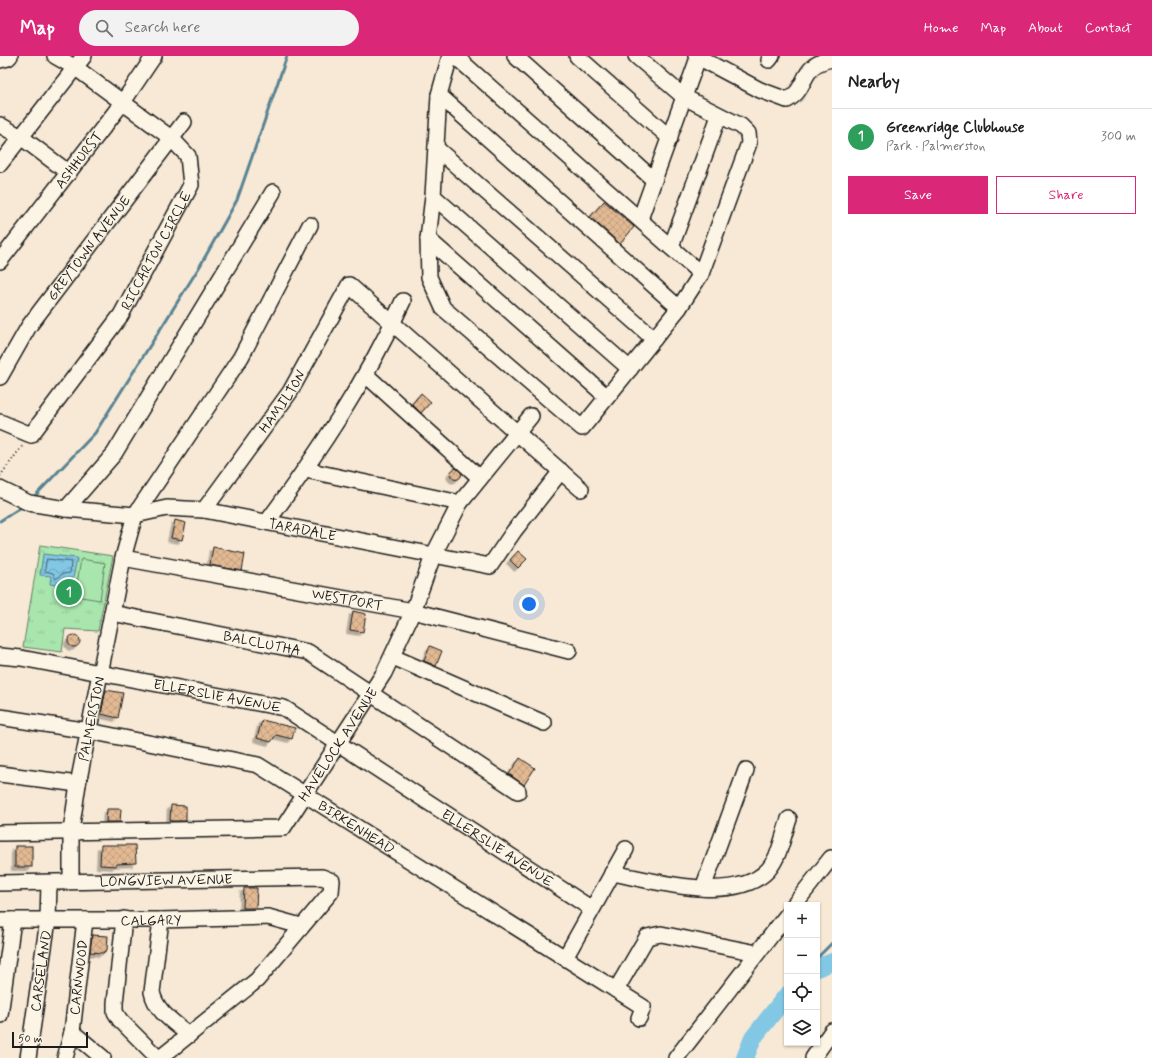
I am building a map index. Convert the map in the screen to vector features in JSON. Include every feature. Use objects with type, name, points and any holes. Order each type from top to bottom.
[{"type":"street","points":[[0,60],[10,56]]},
{"type":"street","name":"RICCARTON CIRCLE","points":[[31,435],[121,315],[191,185],[188,156],[172,138],[123,102],[80,62],[55,56]]},
{"type":"street","name":"ASHHURST","points":[[0,261],[123,102],[154,56]]},
{"type":"street","points":[[450,56],[438,95],[433,196],[428,239],[429,277],[443,308],[582,428],[679,308],[701,274],[749,143],[748,133],[684,98],[636,56]]},
{"type":"street","points":[[454,56],[701,274]]},
{"type":"street","points":[[515,56],[654,180]]},
{"type":"street","points":[[577,56],[670,138]]},
{"type":"street","points":[[640,219],[670,138],[697,57],[760,90],[787,100],[794,97],[810,70],[817,63],[832,59]]},
{"type":"street","points":[[0,164],[80,62]]},
{"type":"street","points":[[438,95],[679,308]]},
{"type":"street","points":[[671,247],[718,116]]},
{"type":"street","name":"GREYTOWN AVENUE","points":[[0,377],[29,326],[184,122]]},
{"type":"street","points":[[0,125],[21,138],[69,173]]},
{"type":"street","points":[[436,148],[654,339]]},
{"type":"street","points":[[66,509],[114,454],[273,192]]},
{"type":"street","points":[[433,196],[630,369]]},
{"type":"street","name":"PALMERSTON","points":[[71,881],[71,832],[78,784],[123,558],[135,515],[241,358],[310,224]]},
{"type":"street","points":[[428,239],[607,397]]},
{"type":"street","name":"HAMILTON","points":[[204,510],[290,392],[349,285],[392,324]]},
{"type":"street","points":[[267,522],[306,470],[366,375],[403,301]]},
{"type":"street","points":[[392,324],[581,489]]},
{"type":"street","points":[[366,375],[480,478]]},
{"type":"street","name":"HAVELOCK AVENUE","points":[[0,833],[283,828],[372,693],[393,657],[413,611],[433,556],[460,503],[531,416]]},
{"type":"street","points":[[0,422],[31,435]]},
{"type":"street","points":[[306,470],[460,503]]},
{"type":"street","name":"TARADALE","points":[[0,489],[28,503],[66,509],[135,515],[167,508],[204,510],[490,566],[514,531],[561,471]]},
{"type":"street","name":"WESTPORT","points":[[123,558],[413,611],[569,651]]},
{"type":"street","name":"BALCLUTHA","points":[[112,612],[308,652],[518,791]]},
{"type":"street","name":"ELLERSLIE AVENUE","points":[[0,656],[21,658],[100,672],[284,708],[592,909]]},
{"type":"street","points":[[393,657],[544,723]]},
{"type":"street","name":"BIRKENHEAD","points":[[0,717],[89,731],[258,765],[643,1007],[639,1018]]},
{"type":"street","points":[[703,888],[746,770]]},
{"type":"street","points":[[0,774],[78,784]]},
{"type":"street","points":[[612,873],[703,888],[725,889],[744,885],[757,880],[768,869],[776,857],[789,819]]},
{"type":"street","points":[[565,958],[626,849]]},
{"type":"street","points":[[796,902],[831,858]]},
{"type":"street","name":"LONGVIEW AVENUE","points":[[0,883],[322,877],[332,882],[331,892],[301,926]]},
{"type":"street","name":"CARSELAND","points":[[28,1058],[48,920],[48,882]]},
{"type":"street","name":"CALGARY","points":[[7,920],[161,920],[268,917],[301,926]]},
{"type":"street","points":[[124,919],[114,1003],[115,1012],[120,1020],[159,1058],[257,980],[301,926]]},
{"type":"street","points":[[676,1058],[784,919]]},
{"type":"street","points":[[0,1015],[7,920]]},
{"type":"street","name":"CARNWOOD","points":[[65,1058],[72,1032],[85,920]]},
{"type":"street","points":[[161,920],[152,992],[154,1002],[159,1009],[188,1035]]},
{"type":"street","points":[[616,990],[647,937],[662,934],[757,953]]},
{"type":"street","points":[[813,1058],[832,1031]]},
{"type":"street","points":[[72,1032],[102,1058]]},
{"type":"path","points":[[0,476],[31,435]]},
{"type":"green space","points":[[40,545],[113,556],[98,631],[65,629],[62,652],[23,647]]},
{"type":"green space","points":[[81,559],[105,563],[100,600],[75,596]]},
{"type":"water","points":[[43,554],[77,558],[73,579],[63,578],[62,586],[50,584],[51,576],[40,575]]},
{"type":"building","points":[[604,201],[634,227],[620,244],[590,217]]},
{"type":"building","points":[[421,393],[431,402],[421,413],[412,404]]},
{"type":"building","points":[[454,469],[458,469],[460,470],[460,478],[454,479],[451,476],[451,472]]},
{"type":"building","points":[[175,520],[186,523],[182,540],[171,538]]},
{"type":"building","points":[[213,547],[245,554],[242,571],[210,565]]},
{"type":"building","points":[[518,551],[527,559],[518,568],[510,560]]},
{"type":"building","points":[[353,611],[366,614],[363,632],[350,630]]},
{"type":"building","points":[[76,635],[79,636],[79,646],[72,647],[69,646],[68,639],[69,636]]},
{"type":"building","points":[[430,646],[442,651],[436,666],[424,661]]},
{"type":"building","points":[[106,690],[123,693],[118,718],[101,714]]},
{"type":"building","points":[[262,720],[295,728],[292,739],[276,735],[271,742],[257,738]]},
{"type":"building","points":[[520,758],[535,768],[524,785],[509,774]]},
{"type":"building","points":[[171,805],[186,806],[186,821],[170,821]]},
{"type":"building","points":[[107,809],[121,809],[120,822],[106,822]]},
{"type":"building","points":[[101,845],[135,845],[136,863],[116,864],[116,866],[100,865]]},
{"type":"building","points":[[15,846],[32,846],[32,867],[15,867]]},
{"type":"building","points":[[244,888],[257,888],[256,908],[243,908]]},
{"type":"building","points":[[92,935],[108,936],[107,950],[103,953],[90,952]]},
{"type":"waterway","points":[[32,499],[95,433],[200,266],[237,200],[287,56]]},
{"type":"waterway","points":[[0,521],[23,506]]},
{"type":"waterway","points":[[820,955],[832,943]]},
{"type":"waterway","points":[[820,967],[832,962]]},
{"type":"waterway","points":[[745,1058],[753,1038],[784,999]]},
{"type":"place","name":"Greenridge Clubhouse","points":[[69,592]]}]
